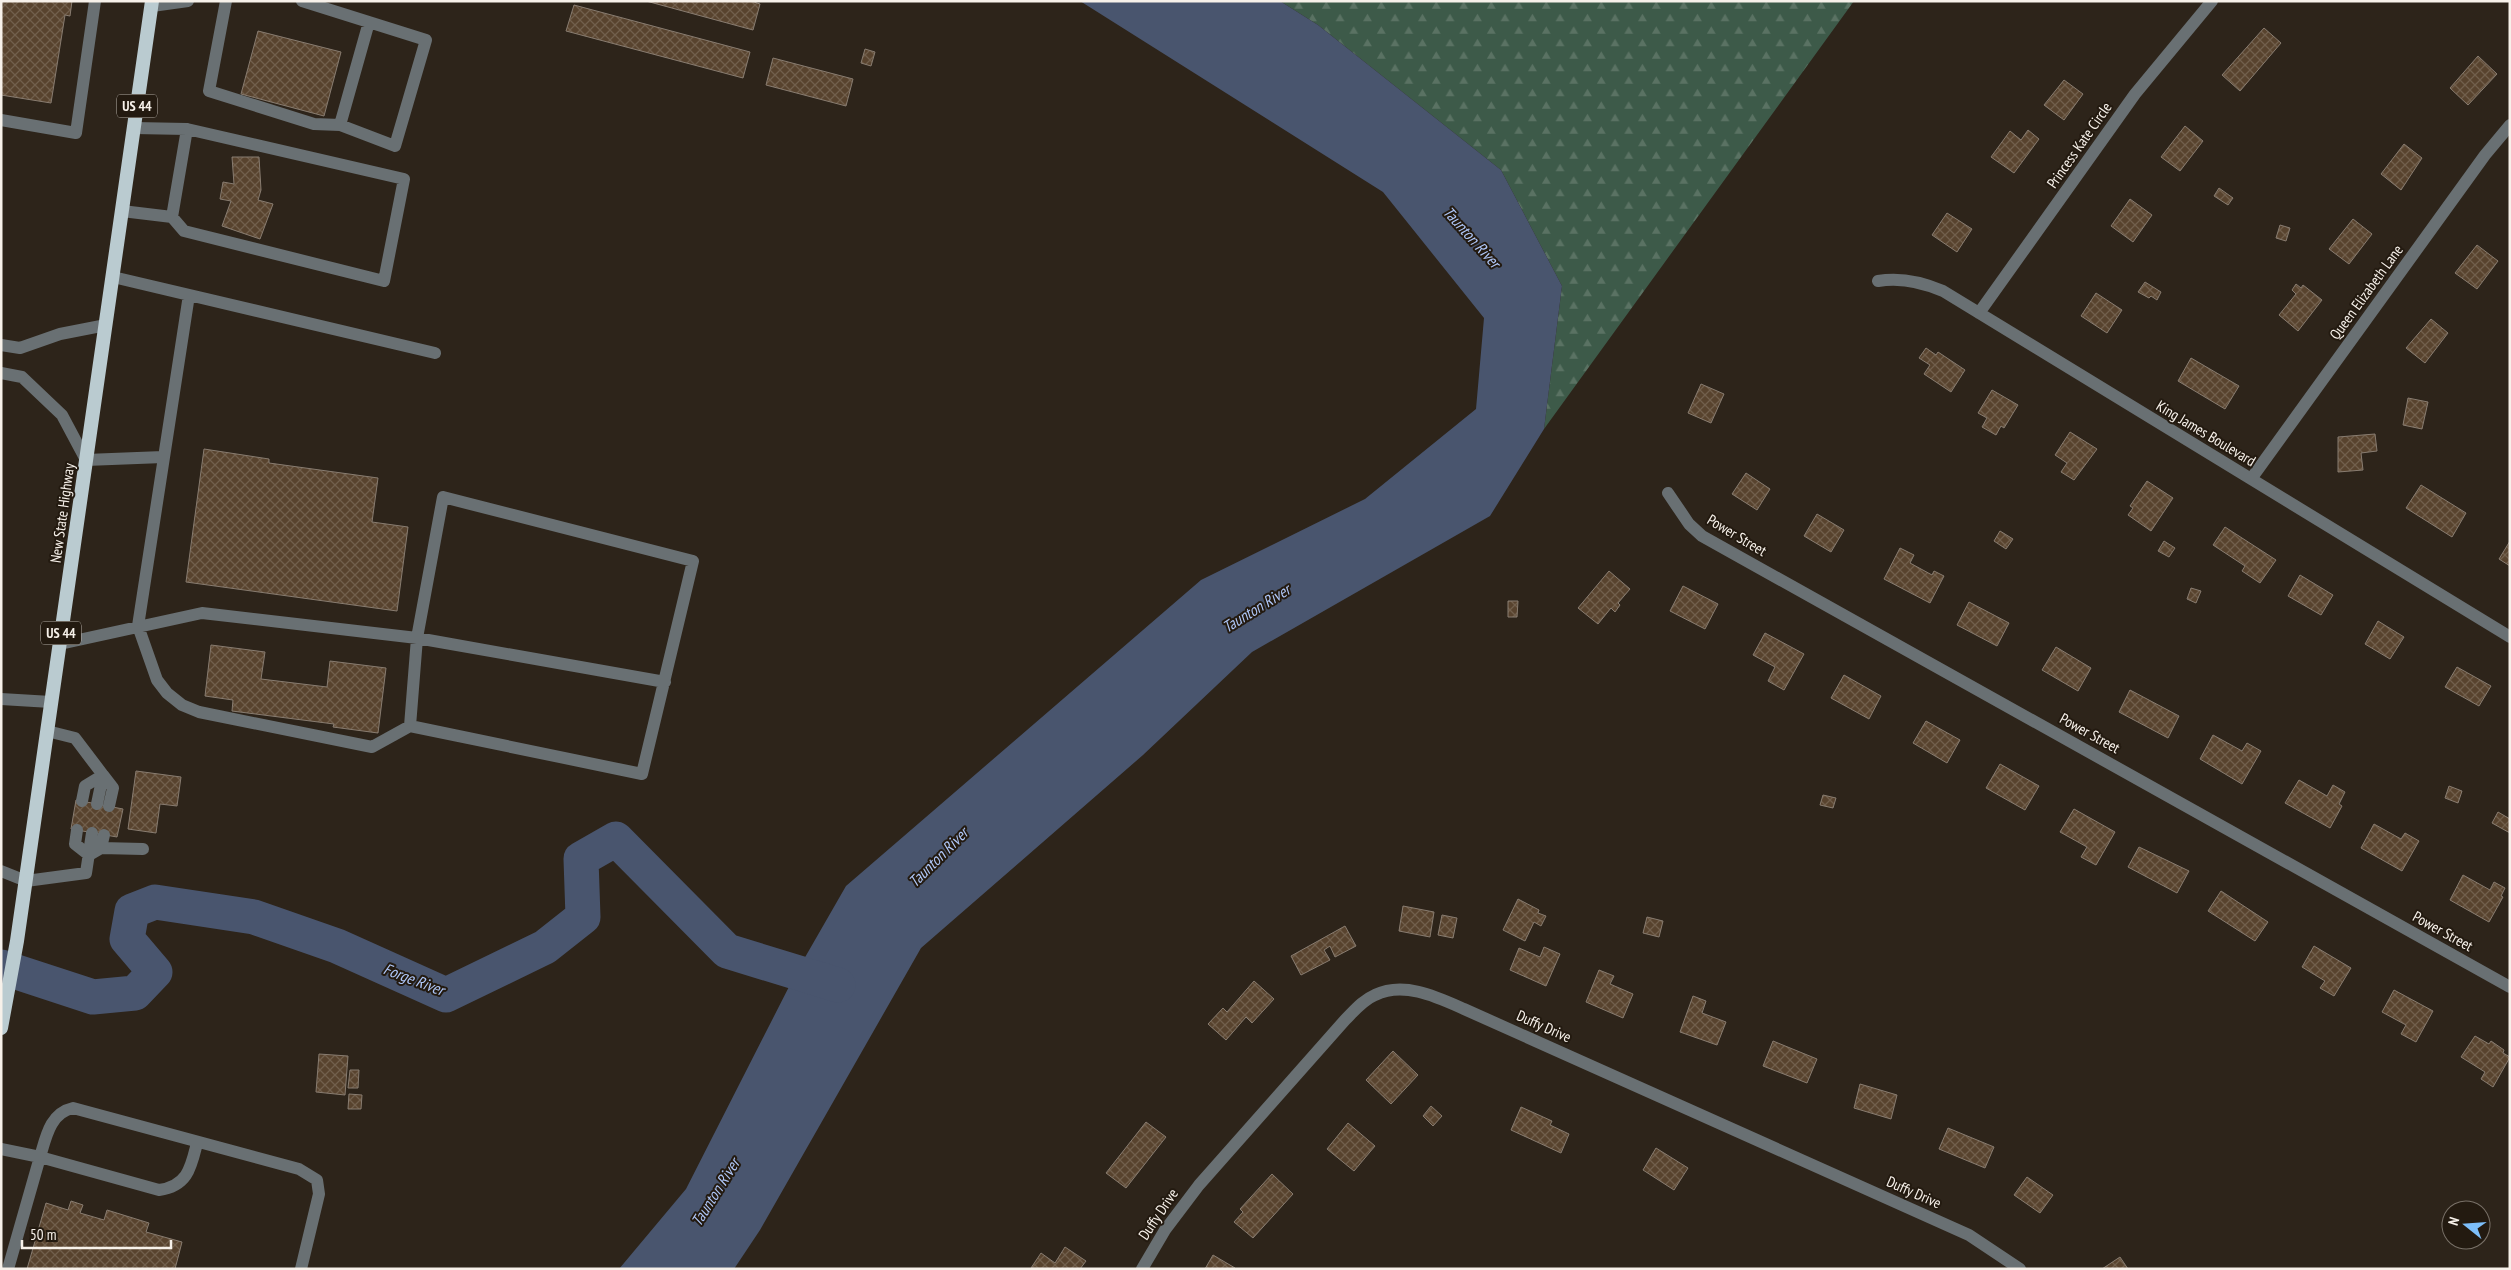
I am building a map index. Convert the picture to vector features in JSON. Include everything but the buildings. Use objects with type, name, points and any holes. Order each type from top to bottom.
[{"type":"highway","name":"New State Highway","points":[[1,1028],[26,881],[152,3]]},
{"type":"street","points":[[1,120],[76,133],[95,1]]},
{"type":"street","points":[[152,3],[188,1]]},
{"type":"street","points":[[226,1],[208,91],[314,124],[340,125],[395,146],[426,40],[302,1]]},
{"type":"street","name":"Princess Kate Circle","points":[[1979,313],[2135,94],[2212,1]]},
{"type":"street","points":[[340,125],[369,22]]},
{"type":"street","name":"Queen Elizabeth Lane","points":[[2251,479],[2485,155],[2510,125]]},
{"type":"street","points":[[122,211],[172,217],[184,231],[384,281],[404,179],[187,129],[134,128]]},
{"type":"street","points":[[172,217],[187,129]]},
{"type":"street","points":[[113,277],[435,354]]},
{"type":"street","name":"King James Boulevard","points":[[1878,281],[1892,279],[1928,284],[1979,313],[2510,637]]},
{"type":"street","points":[[189,295],[138,626],[157,680],[167,694],[182,705],[199,712],[372,747],[410,726],[642,774],[693,561],[442,497],[417,638],[410,726]]},
{"type":"street","points":[[1,345],[20,348],[60,334],[106,325]]},
{"type":"street","points":[[1,373],[22,377],[62,415],[86,460],[163,457]]},
{"type":"street","name":"Power Street","points":[[1668,493],[1689,524],[1702,536],[2510,987]]},
{"type":"street","points":[[60,644],[202,613],[417,638],[665,682]]},
{"type":"street","points":[[1,699],[52,702]]},
{"type":"street","points":[[47,731],[75,738],[103,775],[103,805]]},
{"type":"street","points":[[82,801],[85,786],[103,775]]},
{"type":"street","points":[[77,830],[75,844],[88,855]]},
{"type":"street","points":[[88,855],[99,838]]},
{"type":"street","points":[[1,871],[26,881],[86,873],[88,855],[99,838]]},
{"type":"street","points":[[99,838],[143,849]]},
{"type":"street","name":"Duffy Drive","points":[[1142,1269],[1165,1230],[1199,1185],[1345,1020],[1365,1001],[1376,994],[1401,990],[1431,995],[1464,1008],[1830,1172],[1969,1235],[2020,1269]]},
{"type":"street","points":[[8,1269],[40,1157],[53,1120],[62,1110],[73,1108],[299,1169],[317,1180],[319,1194],[301,1269]]},
{"type":"street","points":[[1,1149],[40,1157],[159,1190],[171,1189],[184,1180],[198,1143]]},
{"type":"green space","points":[[1280,1],[1854,1],[1544,429],[1562,286],[1501,170],[1318,25]]},
{"type":"water","name":"Taunton River","points":[[1080,1],[1280,1],[1318,25],[1501,170],[1562,286],[1544,429],[1490,516],[1252,652],[1143,755],[921,948],[760,1230],[734,1269],[619,1269],[686,1189],[796,973],[846,886],[1201,580],[1365,499],[1476,409],[1484,318],[1383,192]]},
{"type":"waterway","name":"Forge River","points":[[1,967],[93,997],[135,993],[155,972],[127,939],[132,911],[155,902],[254,917],[337,946],[446,995],[545,947],[583,917],[581,859],[616,839],[727,951],[838,985]]}]
